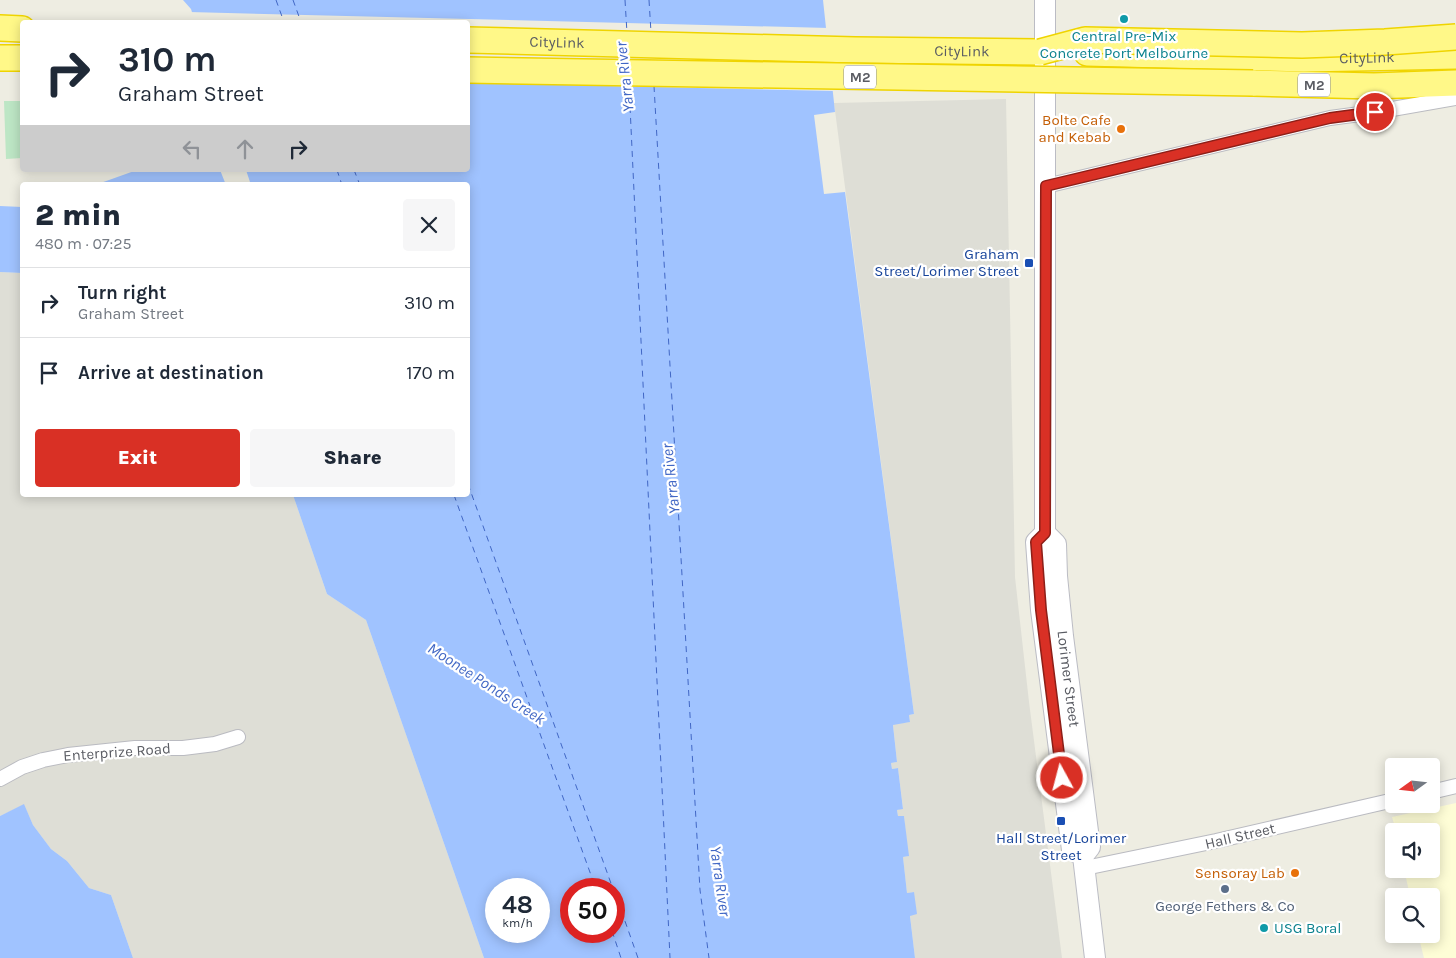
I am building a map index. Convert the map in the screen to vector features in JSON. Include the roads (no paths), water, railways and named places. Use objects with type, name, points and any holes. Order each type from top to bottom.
[{"type":"highway","points":[[0,28],[20,29]]},
{"type":"highway","name":"M2","points":[[1040,52],[1085,40],[1302,45],[1456,37]]},
{"type":"highway","name":"CityLink","points":[[470,40],[1304,59],[1456,56]]},
{"type":"highway","points":[[0,58],[20,58]]},
{"type":"highway","name":"CityLink","points":[[470,70],[1365,86],[1456,83]]},
{"type":"main road","name":"Lorimer Street","points":[[1046,0],[1045,533],[1036,542],[1037,572],[1072,850],[1084,862],[1096,958]]},
{"type":"street","points":[[1046,186],[1330,118],[1456,98]]},
{"type":"street","name":"Enterprize Road","points":[[0,779],[22,766],[68,755],[135,748],[183,748],[207,745],[238,737]]},
{"type":"street","points":[[1440,790],[1456,786]]},
{"type":"street","name":"Hall Street","points":[[1084,862],[1224,840],[1385,802]]},
{"type":"water","points":[[183,0],[823,0],[835,112],[814,115],[824,194],[845,192],[914,714],[909,715],[910,722],[893,725],[897,762],[891,763],[892,769],[898,768],[903,809],[897,810],[898,816],[904,816],[909,856],[903,857],[907,893],[914,892],[917,914],[910,916],[915,958],[484,958],[366,620],[327,594],[294,497],[470,497],[470,182],[250,182],[247,172],[470,172],[470,20],[194,20],[191,9]]},
{"type":"water","points":[[131,172],[221,172],[225,182],[103,182]]},
{"type":"water","points":[[0,206],[20,207],[20,273],[0,272]]},
{"type":"water","points":[[24,804],[33,825],[51,849],[67,861],[89,888],[111,895],[133,958],[0,958],[0,816]]},
{"type":"place","name":"Central Pre-Mix Concrete Port Melbourne","points":[[1124,19]]},
{"type":"place","name":"Bolte Cafe and Kebab","points":[[1121,129]]},
{"type":"place","name":"Graham Street/Lorimer Street","points":[[1029,263]]},
{"type":"place","name":"Hall Street/Lorimer Street","points":[[1061,821]]},
{"type":"place","name":"Sensoray Lab","points":[[1295,873]]},
{"type":"place","name":"George Fethers & Co","points":[[1225,889]]},
{"type":"place","name":"USG Boral","points":[[1264,928]]},
{"type":"water label","name":"Yarra River","points":[[624,77]]},
{"type":"water label","name":"Yarra River","points":[[670,479]]},
{"type":"water label","name":"Moonee Ponds Creek","points":[[487,683]]},
{"type":"water label","name":"Yarra River","points":[[721,881]]}]
